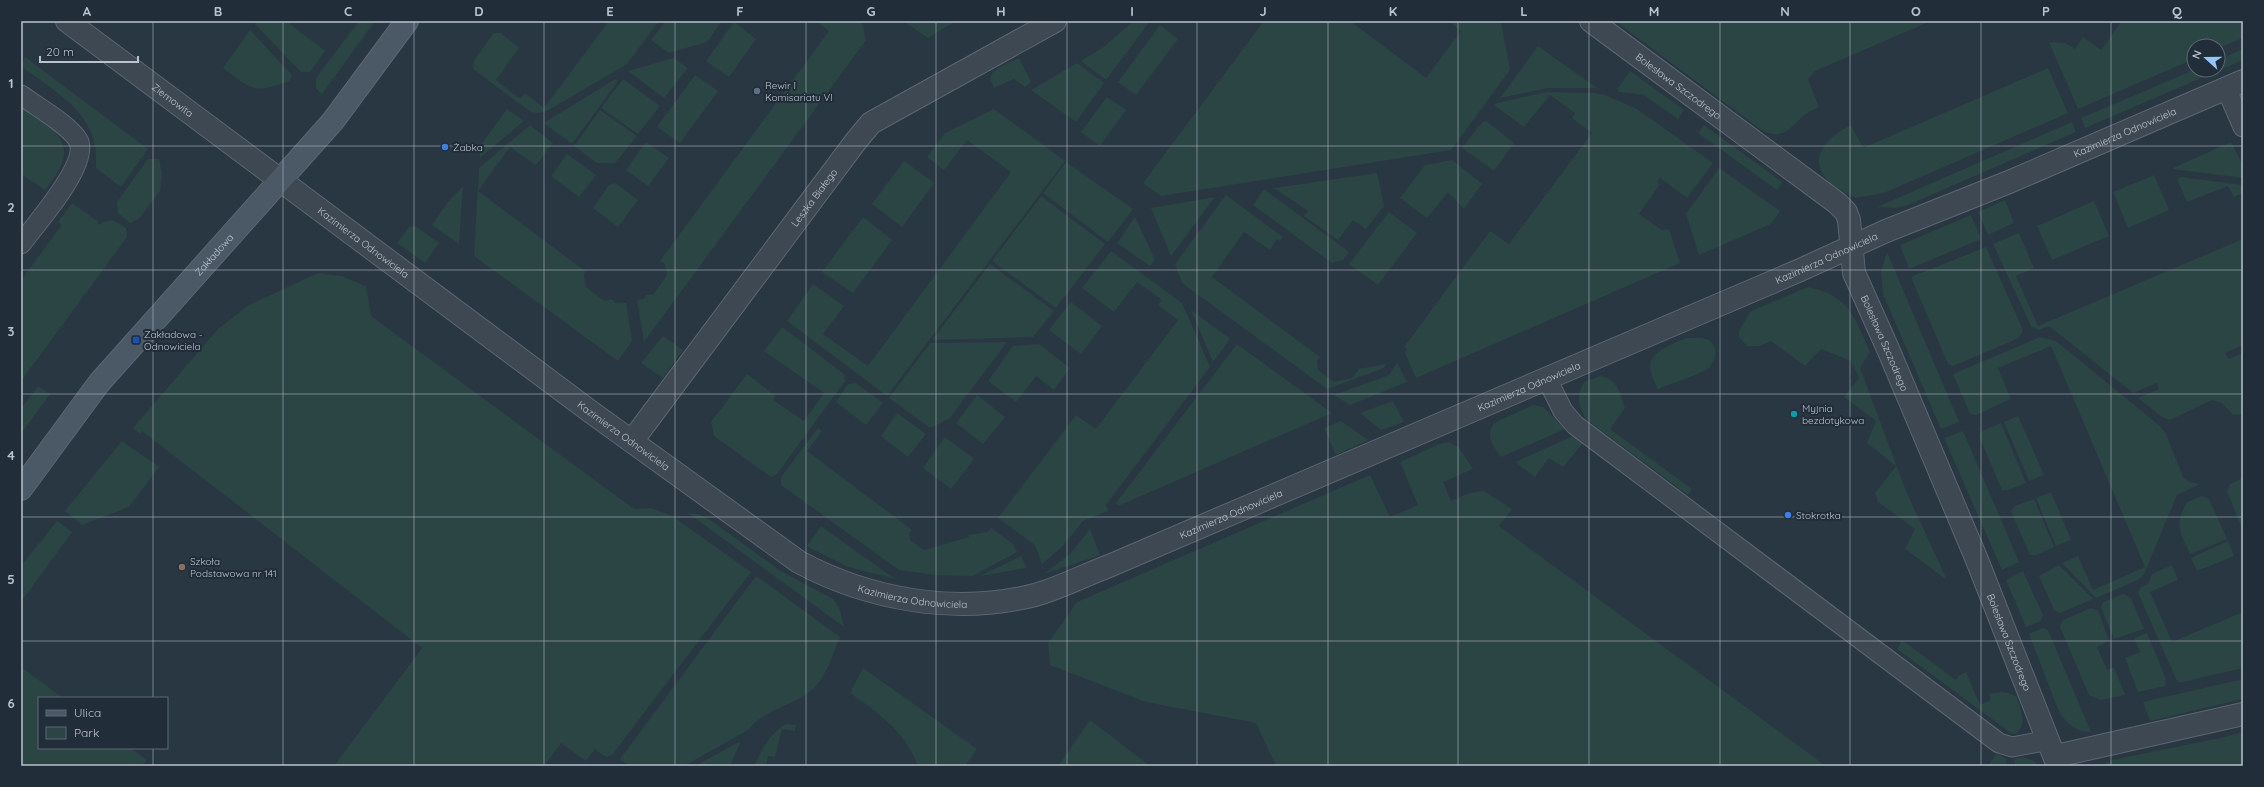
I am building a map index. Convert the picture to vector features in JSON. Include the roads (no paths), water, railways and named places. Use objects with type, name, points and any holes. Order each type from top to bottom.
[{"type":"street","name":"Ziemowita","points":[[66,21],[142,79],[280,179]]},
{"type":"street","name":"Zakładowa","points":[[21,489],[99,383],[333,121],[407,21]]},
{"type":"street","name":"Leszka Białego","points":[[632,442],[856,141],[871,124],[1055,21]]},
{"type":"street","name":"Bolesława Szczodrego","points":[[1591,21],[1837,203],[1846,212],[1849,220],[1854,273],[1924,434],[2054,754]]},
{"type":"street","name":"Kazimierza Odnowiciela","points":[[280,179],[632,442],[776,546],[816,571],[874,591],[917,601],[948,604],[983,603],[1036,594],[1109,566],[1852,247],[2009,182],[2235,85]]},
{"type":"street","points":[[2054,754],[2243,714]]},
{"type":"lane","points":[[2235,85],[2243,127]]},
{"type":"lane","points":[[21,95],[71,131],[79,142],[80,153],[70,178],[21,244]]},
{"type":"lane","points":[[1547,379],[1563,411],[1575,425],[1999,743],[2054,754]]},
{"type":"place","name":"Rewir I Komisariatu VI","points":[[757,91]]},
{"type":"place","name":"Żabka","points":[[445,147]]},
{"type":"place","name":"Zakładowa - Odnowiciela","points":[[136,340]]},
{"type":"place","name":"Myjnia bezdotykowa","points":[[1794,414]]},
{"type":"place","name":"Stokrotka","points":[[1788,515]]},
{"type":"place","name":"Szkoła Podstawowa nr 141","points":[[182,567]]}]
